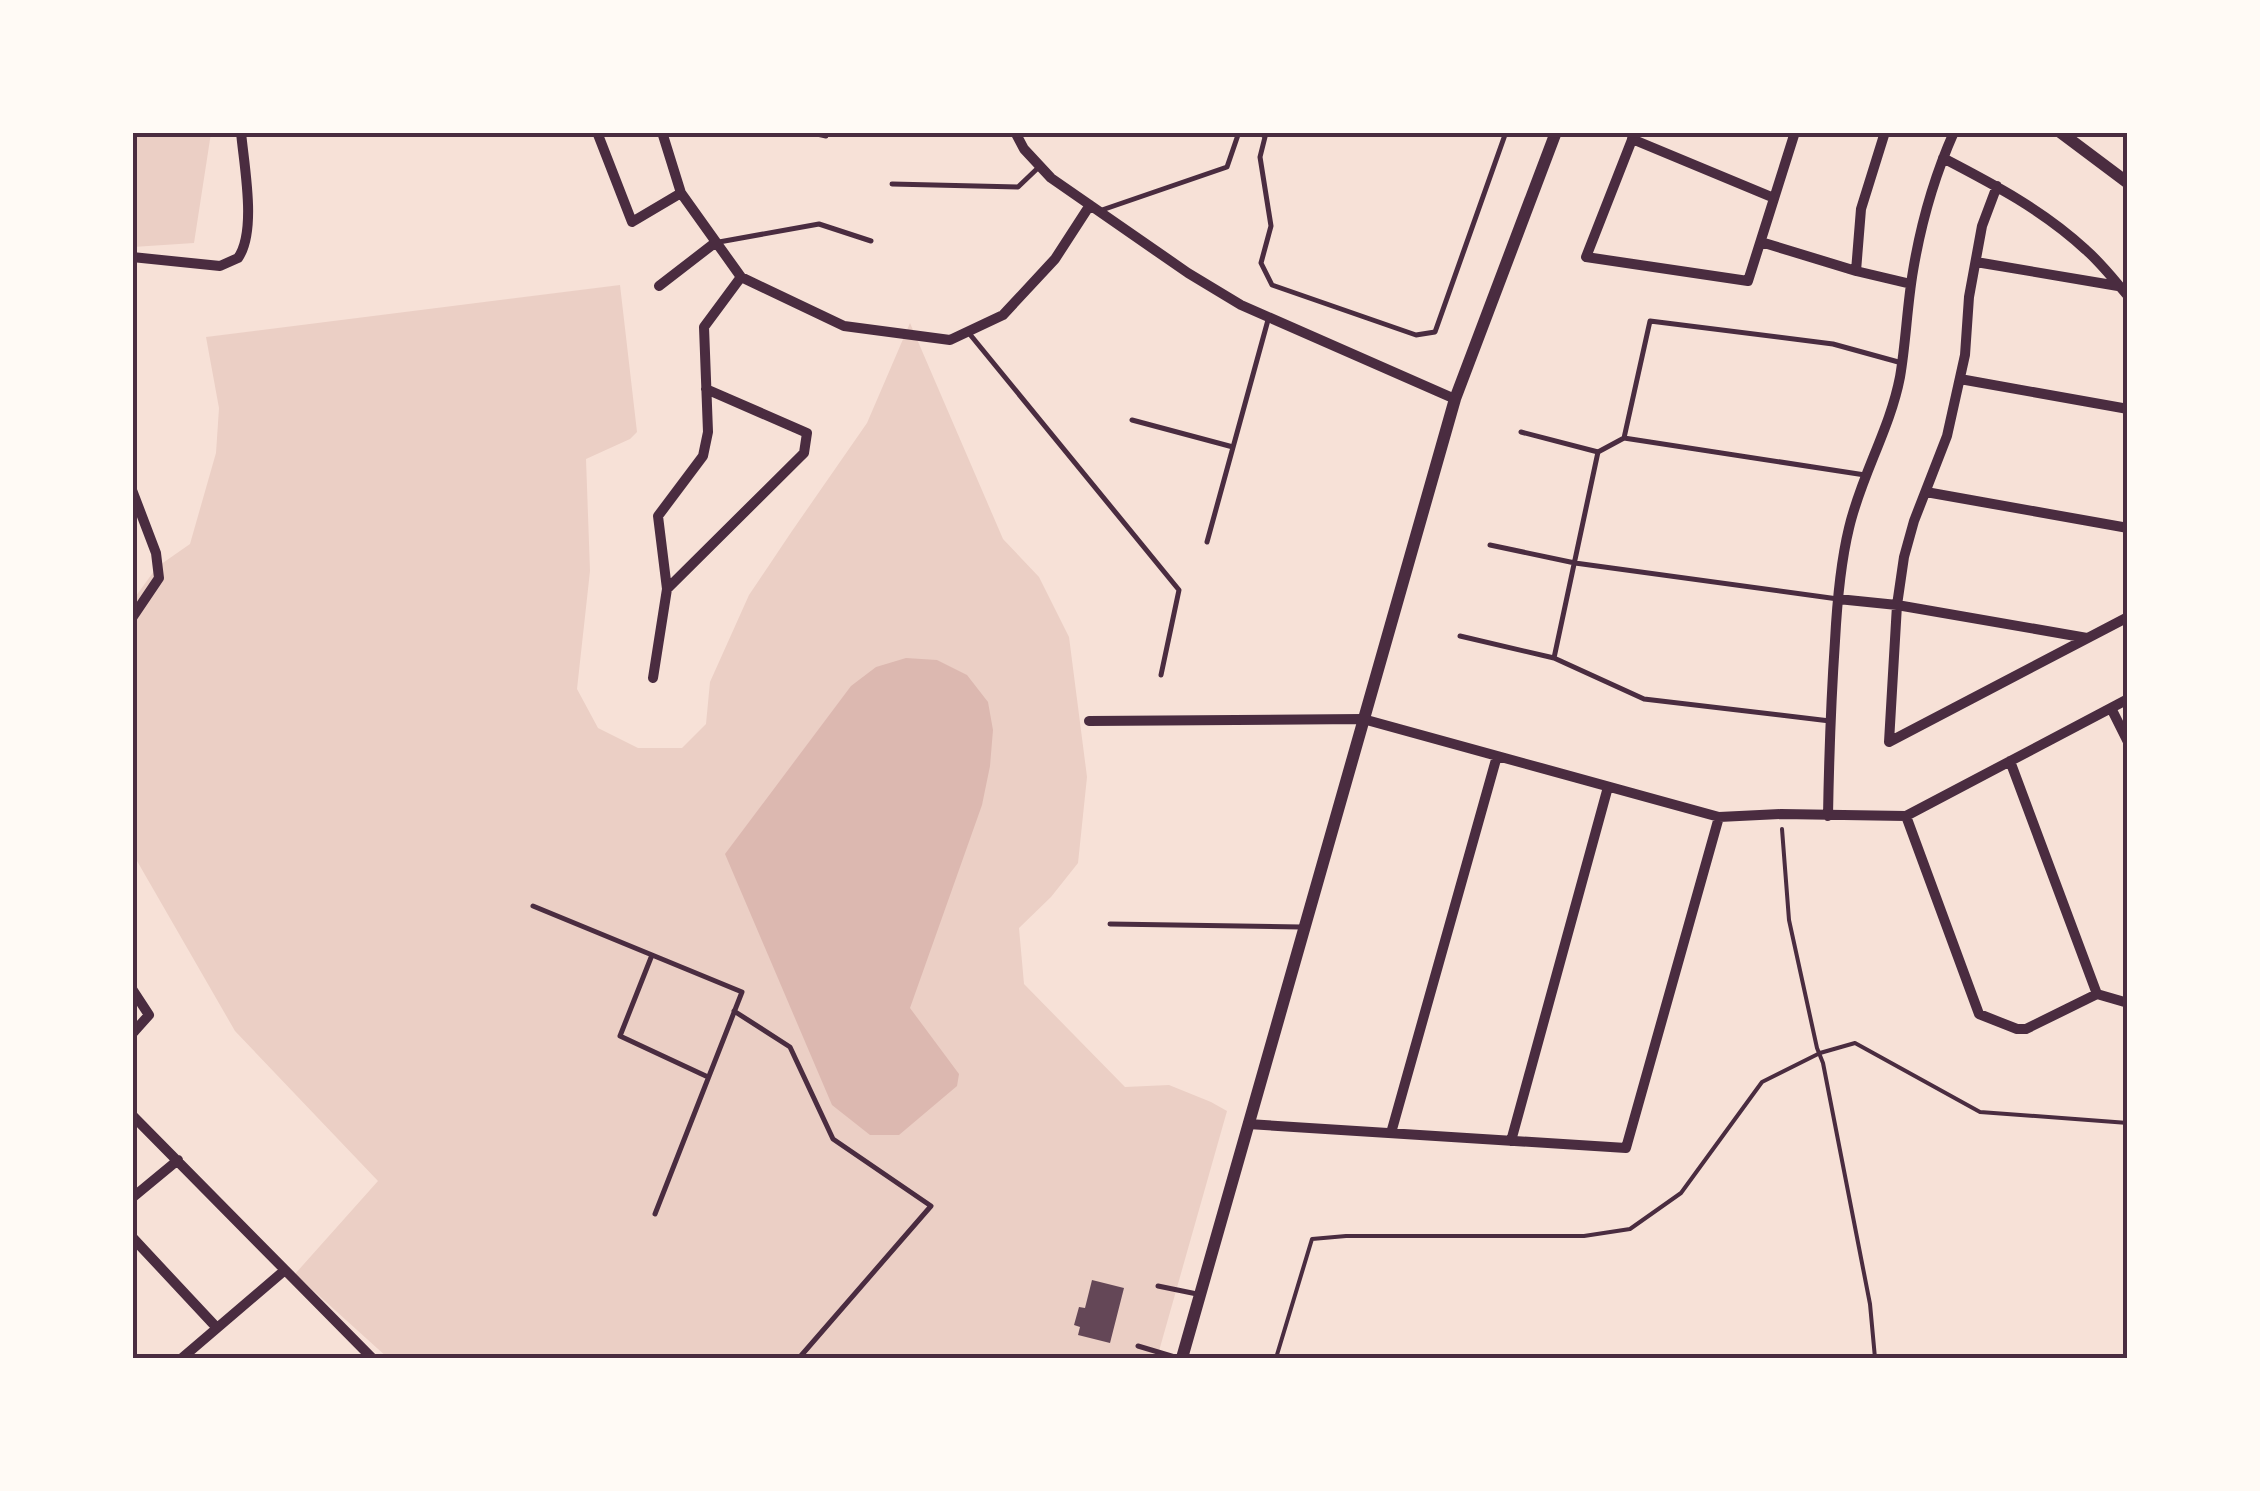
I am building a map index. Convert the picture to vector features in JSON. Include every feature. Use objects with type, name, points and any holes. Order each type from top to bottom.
[{"type":"street","points":[[132,257],[220,266],[238,258],[248,234],[241,132]]},
{"type":"street","points":[[597,132],[632,222],[681,193]]},
{"type":"street","points":[[662,132],[681,193],[741,278],[844,326],[950,340],[968,332],[1003,315],[1055,259],[1094,208]]},
{"type":"street","points":[[1015,132],[1024,149],[1050,178],[1240,305],[1455,399]]},
{"type":"street","points":[[1180,1358],[1455,399],[1556,132]]},
{"type":"street","points":[[1774,198],[1634,136],[1586,256],[1748,281],[1795,132]]},
{"type":"street","points":[[1856,270],[1861,210],[1885,132]]},
{"type":"street","points":[[1828,816],[1838,599],[1850,524],[1891,413],[1930,193],[1954,132]]},
{"type":"street","points":[[2060,132],[2128,183]]},
{"type":"street","points":[[1942,158],[1997,186],[2053,222],[2088,251],[2128,296]]},
{"type":"street","points":[[1997,186],[1982,226],[1969,297],[1965,355],[1948,436],[1904,557],[1897,606],[1889,742],[2128,617]]},
{"type":"street","points":[[660,286],[716,242]]},
{"type":"street","points":[[1761,242],[1911,284]]},
{"type":"street","points":[[1976,262],[2119,286]]},
{"type":"street","points":[[653,678],[667,590],[658,516],[703,456],[708,432],[704,327],[741,278]]},
{"type":"street","points":[[1960,379],[2128,410]]},
{"type":"street","points":[[667,590],[804,453],[808,433],[706,389]]},
{"type":"street","points":[[132,490],[156,553],[159,578],[132,618]]},
{"type":"street","points":[[1926,492],[2128,528]]},
{"type":"street","points":[[1838,599],[2087,638]]},
{"type":"street","points":[[1089,720],[1363,719],[1719,817],[1906,816],[2128,699]]},
{"type":"street","points":[[2111,708],[2128,742]]},
{"type":"street","points":[[1391,1133],[1496,756]]},
{"type":"street","points":[[2010,761],[2097,994]]},
{"type":"street","points":[[1510,1141],[1608,787]]},
{"type":"street","points":[[1906,816],[1980,1014],[2026,1029],[2097,994],[2128,1004]]},
{"type":"street","points":[[1248,1124],[1626,1148],[1719,817]]},
{"type":"street","points":[[132,989],[149,1014],[132,1034]]},
{"type":"street","points":[[132,1114],[366,1357]]},
{"type":"street","points":[[132,1198],[178,1160]]},
{"type":"street","points":[[132,1236],[217,1328]]},
{"type":"street","points":[[182,1358],[285,1270]]},
{"type":"lane","points":[[808,132],[826,136]]},
{"type":"lane","points":[[1094,208],[1227,167],[1239,132]]},
{"type":"lane","points":[[1265,134],[1260,157],[1271,226],[1261,262],[1272,284],[1416,335],[1435,332],[1506,132]]},
{"type":"lane","points":[[892,184],[1018,187],[1040,166]]},
{"type":"lane","points":[[716,242],[819,224],[870,241]]},
{"type":"lane","points":[[1206,542],[1268,317]]},
{"type":"lane","points":[[1624,438],[1650,321],[1833,344],[1902,363]]},
{"type":"lane","points":[[968,332],[1180,590],[1161,675]]},
{"type":"lane","points":[[1132,420],[1232,447]]},
{"type":"lane","points":[[1521,432],[1598,452],[1624,438],[1868,475]]},
{"type":"lane","points":[[1554,658],[1598,452]]},
{"type":"lane","points":[[1490,545],[1574,562],[1838,599]]},
{"type":"lane","points":[[1460,636],[1554,658],[1644,700],[1830,721]]},
{"type":"lane","points":[[533,906],[742,992],[654,1214]]},
{"type":"lane","points":[[1110,924],[1304,927]]},
{"type":"lane","points":[[652,955],[620,1036],[708,1077]]},
{"type":"lane","points":[[734,1011],[790,1047],[833,1138],[932,1206],[798,1358]]},
{"type":"lane","points":[[1158,1286],[1200,1294]]},
{"type":"lane","points":[[1138,1346],[1180,1358]]},
{"type":"path","points":[[1781,814],[1789,920],[1870,1304],[1875,1358]]},
{"type":"path","points":[[1276,1358],[1312,1240],[1346,1236],[1584,1236],[1630,1229],[1680,1193],[1762,1082],[1819,1051],[1854,1043],[1980,1112],[2128,1123]]},
{"type":"shaded area","points":[[133,132],[211,133],[194,243],[133,247]]},
{"type":"shaded area","points":[[620,285],[637,432],[586,459],[590,571],[577,689],[598,728],[638,748],[682,748],[706,724],[710,682],[749,595],[867,423],[910,323],[1003,539],[1039,577],[1069,637],[1087,777],[1078,863],[1019,928],[1024,984],[1125,1087],[1169,1085],[1227,1111],[1157,1358],[388,1358],[295,1274],[378,1181],[235,1031],[133,854],[133,600],[157,567],[190,544],[216,453],[219,408],[206,337]]},
{"type":"shaded area","points":[[906,658],[937,660],[967,675],[988,702],[993,730],[982,805],[910,1008],[959,1074],[957,1086],[899,1135],[870,1135],[832,1105],[725,854],[851,686],[876,667]]},
{"type":"building","points":[[1092,1280],[1124,1288],[1110,1343],[1078,1335],[1080,1327],[1074,1325],[1079,1307],[1085,1308]]}]
